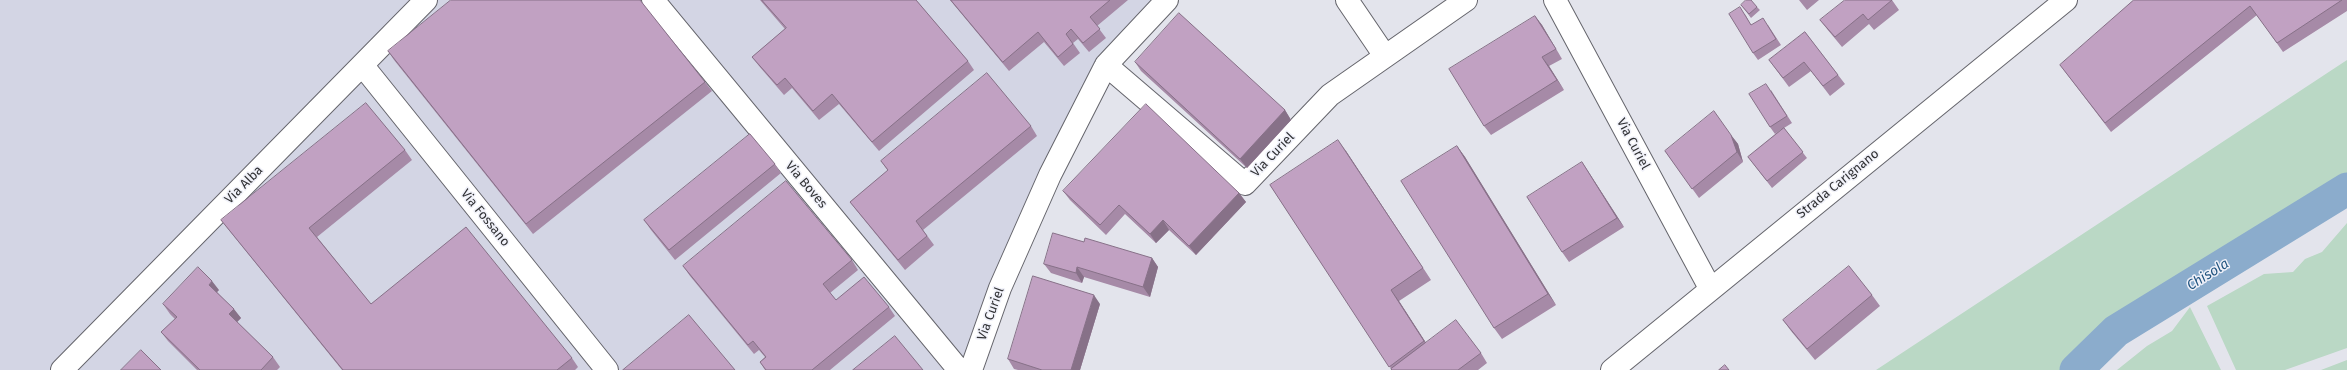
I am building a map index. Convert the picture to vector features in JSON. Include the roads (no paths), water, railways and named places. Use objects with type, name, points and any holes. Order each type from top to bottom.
[{"type":"street","name":"Via Alba","points":[[62,370],[363,66],[426,0]]},
{"type":"street","name":"Via Boves","points":[[652,0],[959,370]]},
{"type":"street","name":"Via Curiel","points":[[970,370],[1000,288],[1050,175],[1106,65],[1167,0]]},
{"type":"street","points":[[1347,0],[1386,56]]},
{"type":"street","name":"Via Curiel","points":[[1106,65],[1245,184],[1330,95],[1466,0]]},
{"type":"street","name":"Via Curiel","points":[[1555,0],[1710,288]]},
{"type":"street","name":"Strada Carignano","points":[[1612,370],[1710,288],[2066,0]]},
{"type":"street","name":"Via Fossano","points":[[363,66],[608,370]]},
{"type":"waterway","name":"Chisola","points":[[2076,370],[2116,331],[2347,189]]}]
